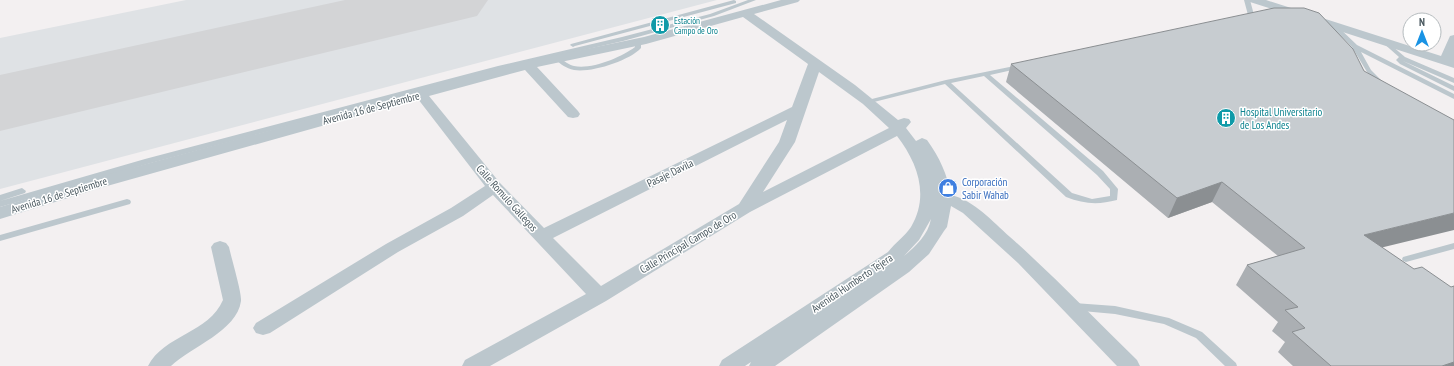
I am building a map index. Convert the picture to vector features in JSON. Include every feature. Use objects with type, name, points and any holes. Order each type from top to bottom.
[{"type":"street","name":"Avenida 16 de Septiembre","points":[[749,6],[754,6],[771,0]]},
{"type":"street","name":"Avenida 16 de Septiembre","points":[[0,213],[101,182],[528,65],[638,42],[749,6],[794,0]]},
{"type":"street","points":[[1254,0],[1450,63],[1454,39]]},
{"type":"street","name":"Avenida Humberto Tejera","points":[[749,6],[815,63],[875,100]]},
{"type":"street","name":"Avenida Humberto Tejera","points":[[749,6],[875,100],[926,147],[940,178],[944,198],[938,228],[923,250],[908,263],[759,366]]},
{"type":"street","points":[[744,208],[787,142],[797,110],[815,63]]},
{"type":"street","points":[[528,65],[573,114]]},
{"type":"street","name":"Calle Romulo Gallegos","points":[[421,94],[494,186],[599,296]]},
{"type":"street","name":"Pasaje Davila","points":[[542,236],[797,110]]},
{"type":"street","name":"Avenida Humberto Tejera","points":[[728,366],[894,256],[914,235],[926,211],[928,186],[925,170],[918,153],[901,125]]},
{"type":"street","name":"Calle Principal Campo de Oro","points":[[472,366],[599,296],[744,208],[901,125]]},
{"type":"street","points":[[263,328],[392,248],[457,212],[494,186]]},
{"type":"street","points":[[944,198],[955,201],[969,209],[1024,259],[1130,366]]},
{"type":"street","points":[[158,366],[174,351],[217,324],[228,310],[232,300],[220,246]]},
{"type":"lane","points":[[1241,24],[1252,21],[1247,0]]},
{"type":"lane","points":[[0,198],[146,157],[749,6]]},
{"type":"lane","points":[[0,204],[148,161],[500,67],[623,39],[749,6]]},
{"type":"lane","points":[[1276,15],[1290,12]]},
{"type":"lane","points":[[1333,26],[1355,46],[1454,97]]},
{"type":"lane","points":[[1385,42],[1403,58],[1454,81]]},
{"type":"lane","points":[[1355,46],[1364,64],[1375,79],[1388,87]]},
{"type":"lane","points":[[1403,58],[1399,60],[1402,63],[1454,89]]},
{"type":"lane","points":[[875,100],[946,82],[1024,66]]},
{"type":"lane","points":[[946,82],[1069,195],[1082,201],[1093,202],[1114,198],[1114,189],[1100,173],[986,74]]},
{"type":"lane","points":[[0,238],[127,202]]},
{"type":"lane","points":[[1406,259],[1454,246]]},
{"type":"lane","points":[[1071,307],[1115,310],[1166,321],[1198,335],[1232,366]]},
{"type":"shaded area","points":[[186,0],[717,0],[0,189],[0,38]]},
{"type":"building","name":"Hospital Universitario de Los Andes","points":[[1274,8],[1304,8],[1319,13],[1353,49],[1364,71],[1454,120],[1454,213],[1364,235],[1414,269],[1422,267],[1451,287],[1454,286],[1454,362],[1442,366],[1331,366],[1292,332],[1305,328],[1285,310],[1298,307],[1247,265],[1305,248],[1222,182],[1177,198],[1011,64]]},
{"type":"taxiway","points":[[415,0],[420,7]]},
{"type":"runway","points":[[0,103],[450,0]]},
{"type":"place","name":"Estación Campo de Oro","points":[[660,25]]},
{"type":"place","name":"Hospital Universitario de Los Andes","points":[[1226,118]]},
{"type":"place","name":"Corporación Sabir Wahab","points":[[948,188]]}]
